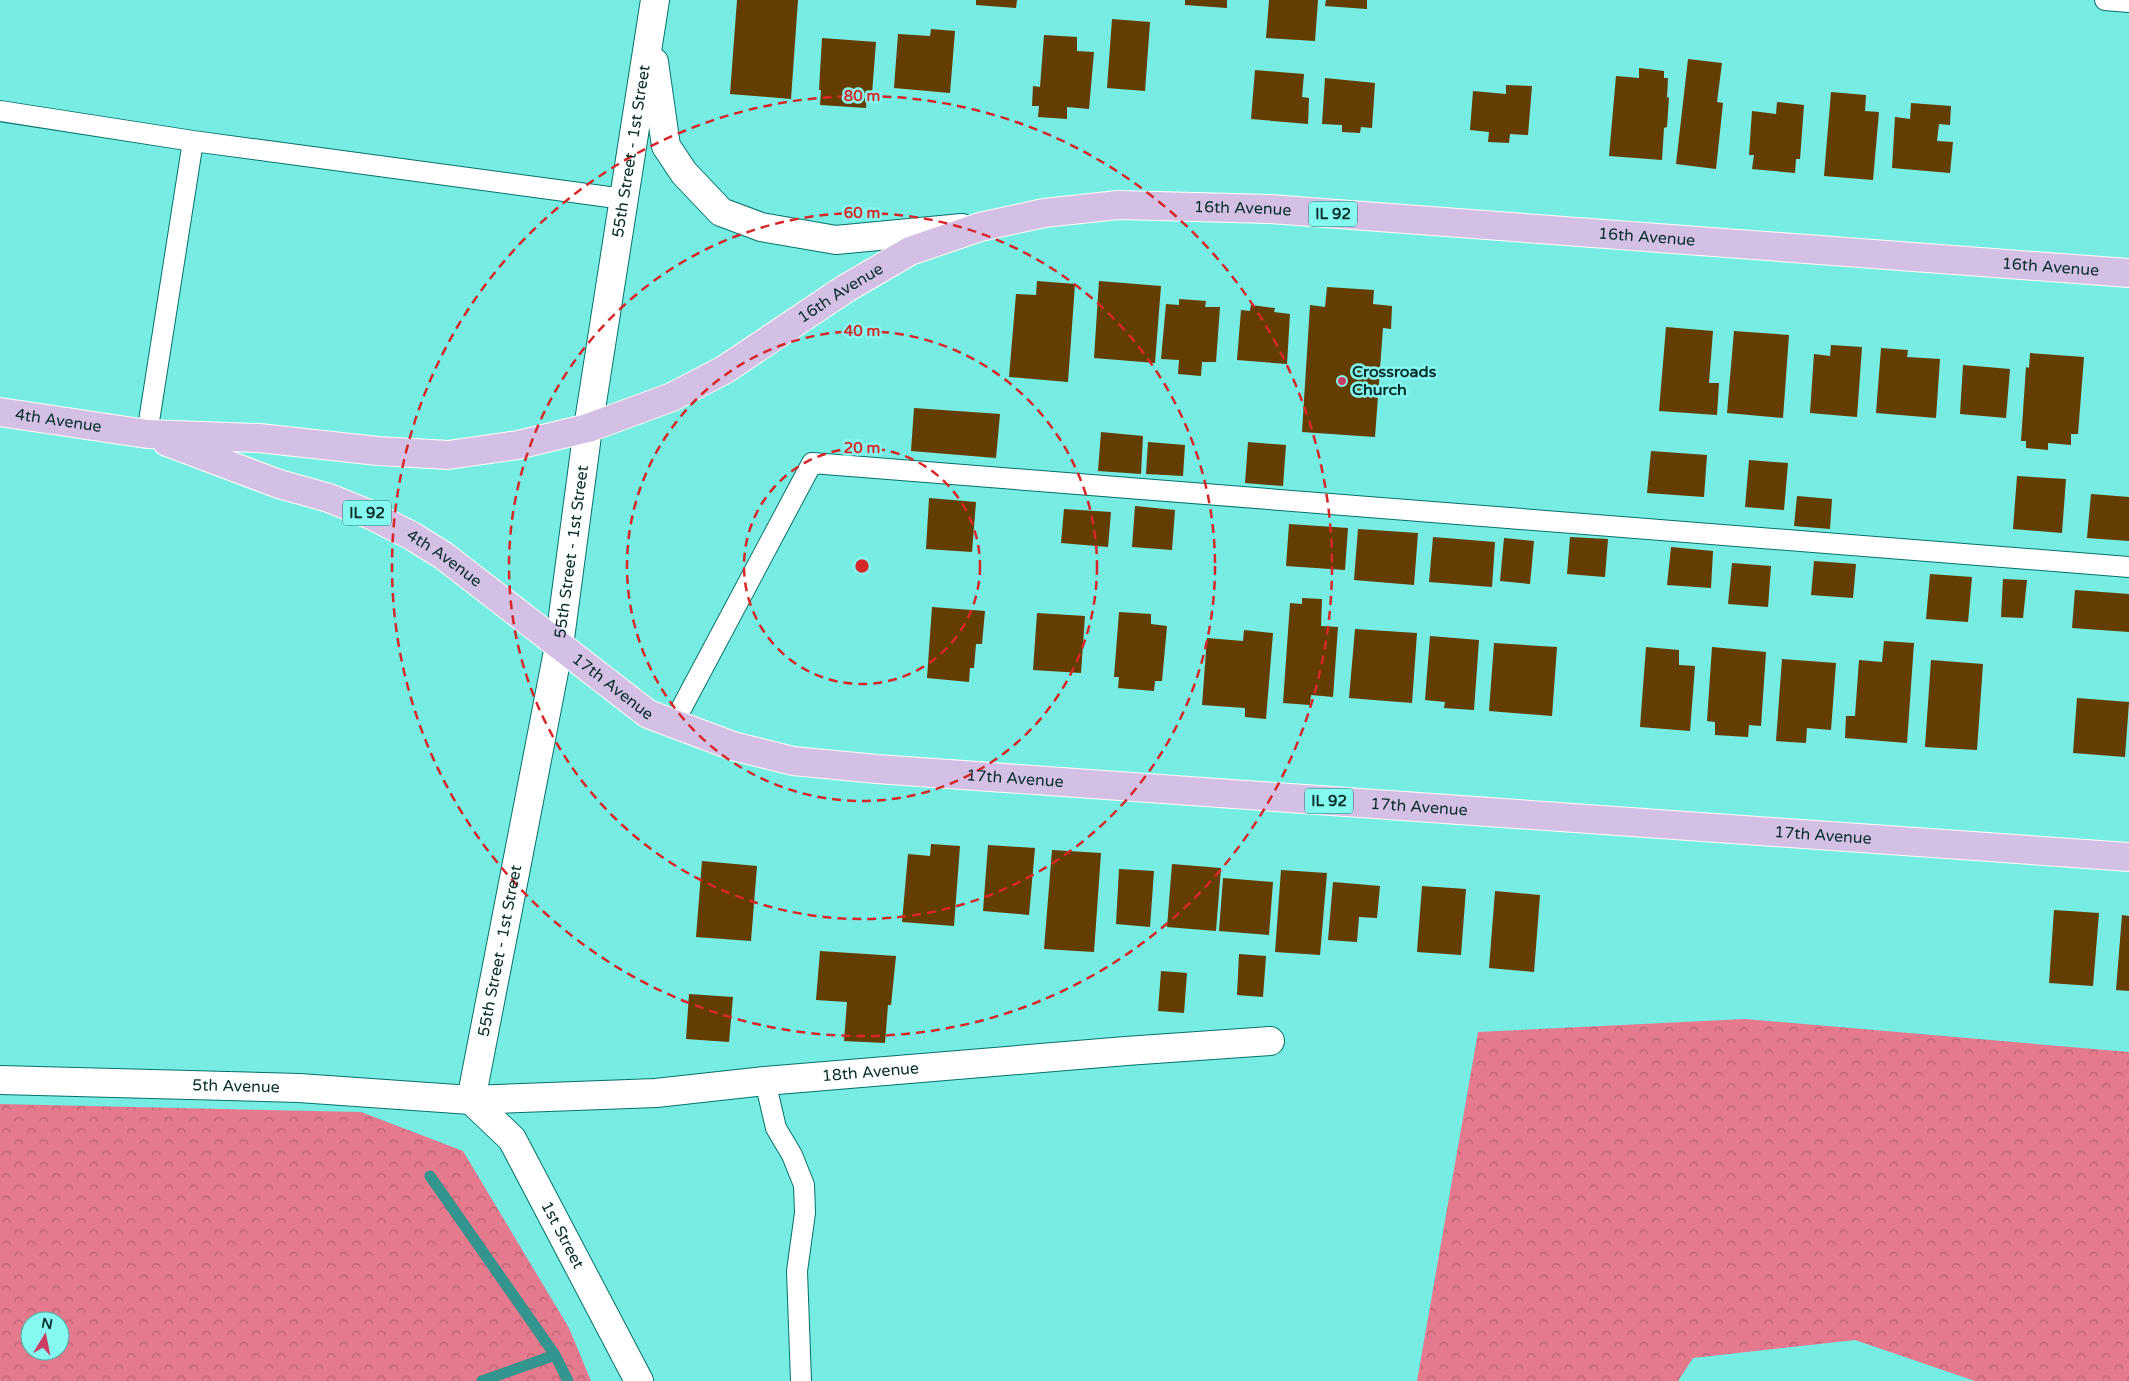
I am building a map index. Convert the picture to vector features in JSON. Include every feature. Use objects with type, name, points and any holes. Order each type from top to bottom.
[{"type":"main road","name":"16th Avenue","points":[[588,428],[672,397],[724,370],[845,289],[910,251],[980,227],[1044,213],[1118,205],[1270,209],[2129,273]]},
{"type":"main road","name":"4th Avenue","points":[[0,412],[147,434],[259,438],[448,455],[518,446],[588,428]]},
{"type":"main road","name":"4th Avenue","points":[[147,434],[279,484],[329,498],[371,515],[412,536],[444,556],[559,646]]},
{"type":"main road","name":"17th Avenue","points":[[559,646],[648,714],[733,746],[794,761],[877,769],[2129,857]]},
{"type":"street","name":"55th Street - 1st Street","points":[[472,1100],[559,646],[588,428],[655,0]]},
{"type":"street","points":[[650,33],[666,146],[684,173],[721,212],[761,227],[836,240],[980,227]]},
{"type":"street","name":"18th Avenue","points":[[472,1100],[656,1093],[765,1081],[1270,1041]]},
{"type":"street","name":"5th Avenue","points":[[0,1080],[299,1088],[472,1100]]},
{"type":"street","name":"1st Street","points":[[472,1100],[512,1139],[639,1381]]},
{"type":"lane","points":[[2105,0],[2129,2]]},
{"type":"lane","points":[[0,111],[193,141],[624,200]]},
{"type":"lane","points":[[147,434],[193,141]]},
{"type":"lane","points":[[673,724],[812,463],[2129,567]]},
{"type":"lane","points":[[765,1081],[776,1128],[792,1155],[804,1185],[805,1213],[797,1271],[801,1381]]},
{"type":"green space","points":[[1745,1019],[2129,1052],[2129,1381],[1975,1381],[1855,1340],[1693,1358],[1678,1381],[1417,1381],[1478,1032]]},
{"type":"green space","points":[[0,1104],[361,1112],[463,1151],[569,1328],[591,1381],[0,1381]]},
{"type":"building","points":[[737,0],[798,0],[791,99],[730,94]]},
{"type":"building","points":[[976,0],[1017,0],[1016,8],[976,5]]},
{"type":"building","points":[[1185,0],[1227,0],[1227,8],[1185,5]]},
{"type":"building","points":[[1269,0],[1318,0],[1315,41],[1266,38]]},
{"type":"building","points":[[1326,0],[1367,0],[1367,9],[1325,6]]},
{"type":"building","points":[[1112,19],[1150,22],[1145,91],[1107,88]]},
{"type":"building","points":[[931,29],[955,31],[950,93],[894,88],[898,34],[930,36]]},
{"type":"building","points":[[1044,35],[1077,37],[1077,51],[1094,52],[1089,109],[1067,107],[1067,119],[1038,117],[1039,106],[1032,106],[1033,86],[1040,87]]},
{"type":"building","points":[[822,38],[876,42],[872,94],[867,93],[866,108],[820,105]]},
{"type":"building","points":[[1688,59],[1722,63],[1717,102],[1723,103],[1716,169],[1676,164]]},
{"type":"building","points":[[1639,68],[1664,71],[1664,78],[1668,78],[1667,127],[1664,128],[1662,160],[1609,156],[1616,76],[1639,78]]},
{"type":"building","points":[[1255,70],[1304,74],[1302,97],[1309,98],[1308,124],[1251,119]]},
{"type":"building","points":[[1325,78],[1375,83],[1372,128],[1361,127],[1360,133],[1342,132],[1342,125],[1322,124]]},
{"type":"building","points":[[1506,85],[1532,86],[1528,135],[1510,134],[1509,143],[1488,142],[1489,132],[1470,130],[1473,91],[1506,94]]},
{"type":"building","points":[[1831,92],[1866,95],[1865,111],[1879,112],[1873,180],[1824,176]]},
{"type":"building","points":[[1777,102],[1804,105],[1800,159],[1796,159],[1795,173],[1752,169],[1754,155],[1749,155],[1752,111],[1776,114]]},
{"type":"building","points":[[1911,103],[1951,106],[1950,125],[1939,124],[1937,141],[1953,142],[1950,173],[1892,168],[1895,117],[1910,119]]},
{"type":"building","points":[[1037,281],[1075,284],[1068,382],[1009,377],[1016,294],[1036,295]]},
{"type":"building","points":[[1099,281],[1161,286],[1155,363],[1094,358]]},
{"type":"building","name":"Crossroads Church","points":[[1327,287],[1374,290],[1373,304],[1392,306],[1391,329],[1383,328],[1375,437],[1302,432],[1310,305],[1325,307]]},
{"type":"building","points":[[1179,299],[1206,301],[1205,307],[1220,307],[1216,362],[1202,362],[1201,376],[1178,374],[1179,360],[1161,359],[1166,304],[1179,305]]},
{"type":"building","points":[[1251,305],[1275,308],[1274,312],[1290,314],[1287,364],[1237,360],[1241,310],[1250,311]]},
{"type":"building","points":[[1666,327],[1713,331],[1709,383],[1719,383],[1717,415],[1659,411]]},
{"type":"building","points":[[1734,331],[1789,335],[1783,418],[1727,413]]},
{"type":"building","points":[[1831,345],[1862,347],[1857,417],[1810,413],[1814,354],[1830,356]]},
{"type":"building","points":[[1881,348],[1908,350],[1907,357],[1940,359],[1936,418],[1876,413]]},
{"type":"building","points":[[2030,353],[2084,357],[2078,434],[2071,434],[2071,445],[2048,443],[2048,450],[2026,448],[2026,441],[2021,441],[2026,367],[2029,368]]},
{"type":"building","points":[[1963,365],[2010,369],[2006,418],[1960,414]]},
{"type":"building","points":[[914,408],[1000,414],[996,458],[911,451]]},
{"type":"building","points":[[1101,432],[1143,436],[1141,474],[1098,471]]},
{"type":"building","points":[[1148,442],[1185,445],[1183,476],[1146,474]]},
{"type":"building","points":[[1248,442],[1286,445],[1283,486],[1245,483]]},
{"type":"building","points":[[1651,451],[1707,455],[1704,497],[1647,493]]},
{"type":"building","points":[[1749,460],[1788,463],[1784,510],[1745,507]]},
{"type":"building","points":[[2017,476],[2066,479],[2062,533],[2013,529]]},
{"type":"building","points":[[2091,494],[2129,497],[2129,541],[2087,538]]},
{"type":"building","points":[[1797,496],[1832,499],[1830,529],[1794,526]]},
{"type":"building","points":[[929,498],[976,502],[972,552],[926,549]]},
{"type":"building","points":[[1135,506],[1175,510],[1172,550],[1132,547]]},
{"type":"building","points":[[1064,509],[1111,512],[1108,547],[1061,543]]},
{"type":"building","points":[[1289,524],[1348,528],[1345,570],[1286,566]]},
{"type":"building","points":[[1358,529],[1418,533],[1414,585],[1354,580]]},
{"type":"building","points":[[1433,537],[1495,542],[1492,587],[1429,582]]},
{"type":"building","points":[[1570,537],[1608,539],[1605,577],[1567,574]]},
{"type":"building","points":[[1504,538],[1534,541],[1530,584],[1500,581]]},
{"type":"building","points":[[1671,547],[1713,551],[1711,588],[1667,585]]},
{"type":"building","points":[[1814,561],[1856,564],[1853,598],[1811,595]]},
{"type":"building","points":[[1732,563],[1771,566],[1768,607],[1728,604]]},
{"type":"building","points":[[1930,574],[1972,577],[1968,622],[1926,619]]},
{"type":"building","points":[[2003,579],[2027,580],[2023,618],[2001,617]]},
{"type":"building","points":[[2075,590],[2129,594],[2129,632],[2072,628]]},
{"type":"building","points":[[1302,598],[1322,599],[1321,626],[1338,627],[1333,697],[1311,695],[1310,705],[1283,703],[1290,603],[1302,604]]},
{"type":"building","points":[[932,607],[985,611],[982,644],[976,644],[974,668],[970,668],[969,682],[927,678]]},
{"type":"building","points":[[1119,612],[1151,614],[1151,624],[1167,626],[1162,681],[1155,681],[1154,691],[1118,688],[1119,677],[1114,677]]},
{"type":"building","points":[[1037,613],[1085,616],[1081,673],[1033,670]]},
{"type":"building","points":[[1355,629],[1417,633],[1412,703],[1349,698]]},
{"type":"building","points":[[1244,630],[1273,633],[1266,719],[1245,717],[1245,708],[1202,705],[1207,638],[1243,641]]},
{"type":"building","points":[[1430,636],[1479,640],[1474,710],[1444,708],[1445,702],[1425,700]]},
{"type":"building","points":[[1884,641],[1914,643],[1907,743],[1845,738],[1846,716],[1855,716],[1859,660],[1882,662]]},
{"type":"building","points":[[1494,643],[1557,647],[1552,716],[1489,711]]},
{"type":"building","points":[[1646,647],[1679,650],[1679,665],[1695,666],[1690,731],[1640,727]]},
{"type":"building","points":[[1712,647],[1766,652],[1761,726],[1749,725],[1748,737],[1715,735],[1715,722],[1707,721]]},
{"type":"building","points":[[1782,659],[1836,663],[1831,730],[1807,728],[1806,743],[1776,741]]},
{"type":"building","points":[[1931,660],[1983,664],[1977,750],[1925,747]]},
{"type":"building","points":[[2077,698],[2129,702],[2125,757],[2073,753]]},
{"type":"building","points":[[931,844],[960,846],[954,926],[902,922],[908,854],[930,856]]},
{"type":"building","points":[[988,845],[1035,848],[1029,915],[983,911]]},
{"type":"building","points":[[1052,850],[1101,853],[1094,952],[1044,949]]},
{"type":"building","points":[[702,861],[757,866],[751,941],[696,937]]},
{"type":"building","points":[[1172,864],[1221,868],[1216,931],[1167,927]]},
{"type":"building","points":[[1119,869],[1154,871],[1150,927],[1116,924]]},
{"type":"building","points":[[1281,870],[1327,873],[1320,955],[1275,952]]},
{"type":"building","points":[[1223,878],[1273,882],[1269,935],[1219,931]]},
{"type":"building","points":[[1333,882],[1380,886],[1377,918],[1359,917],[1357,942],[1328,940]]},
{"type":"building","points":[[1422,886],[1466,889],[1461,955],[1417,952]]},
{"type":"building","points":[[1495,891],[1540,895],[1534,972],[1489,968]]},
{"type":"building","points":[[2054,910],[2099,913],[2093,986],[2049,983]]},
{"type":"building","points":[[2122,915],[2129,916],[2129,991],[2116,990]]},
{"type":"building","points":[[820,951],[896,956],[891,1005],[888,1005],[885,1043],[844,1041],[847,1002],[816,1000]]},
{"type":"building","points":[[1239,954],[1266,956],[1263,997],[1237,995]]},
{"type":"building","points":[[1161,971],[1187,973],[1184,1013],[1158,1011]]},
{"type":"building","points":[[689,994],[733,997],[729,1042],[686,1039]]},
{"type":"waterway","points":[[430,1176],[555,1355],[568,1381]]},
{"type":"waterway","points":[[482,1381],[555,1355]]},
{"type":"place","name":"Crossroads Church","points":[[1342,381]]}]
